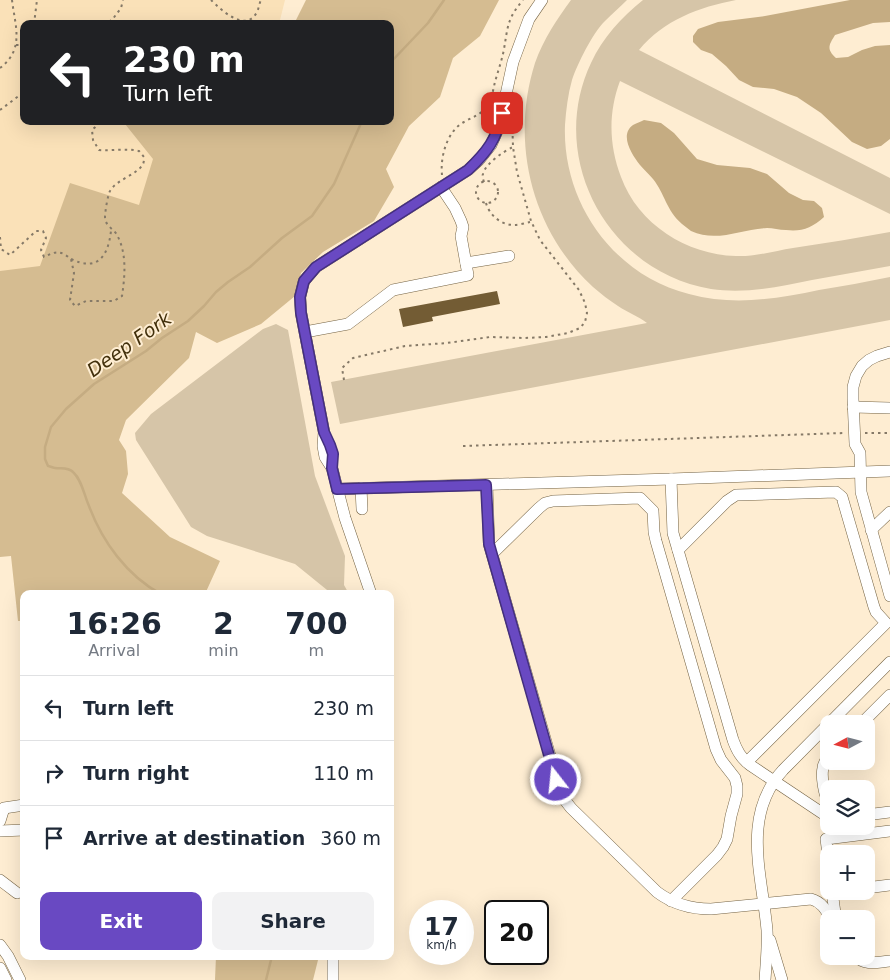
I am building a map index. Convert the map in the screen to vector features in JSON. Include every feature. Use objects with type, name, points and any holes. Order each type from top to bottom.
[{"type":"street","points":[[370,590],[353,542],[332,468],[325,456],[323,446],[324,432],[301,313],[300,297],[304,281],[316,267],[444,186],[479,160],[491,145],[499,127],[513,62],[529,19],[542,0]]},
{"type":"street","points":[[305,332],[348,324],[393,290],[468,276],[461,236],[461,221],[444,186]]},
{"type":"street","points":[[466,263],[509,256]]},
{"type":"street","points":[[890,352],[868,360],[856,376],[853,387],[855,444],[860,453],[861,492],[890,596]]},
{"type":"street","points":[[853,407],[890,408]]},
{"type":"street","points":[[337,489],[890,471]]},
{"type":"street","points":[[836,473],[836,492]]},
{"type":"street","points":[[671,479],[673,533],[738,752],[747,762],[820,812]]},
{"type":"street","points":[[486,485],[488,541],[556,780],[564,799],[571,808],[657,892],[679,905],[699,909],[724,908],[807,898],[815,899],[825,910]]},
{"type":"street","points":[[360,488],[362,509]]},
{"type":"street","points":[[678,550],[727,501],[736,495],[836,492],[842,497],[874,607],[886,623],[747,762]]},
{"type":"street","points":[[492,554],[539,508],[553,501],[640,498],[653,511],[656,541],[716,749],[721,760],[735,778],[737,786],[727,839],[723,847],[670,901]]},
{"type":"street","points":[[871,530],[890,512]]},
{"type":"street","points":[[782,980],[767,931],[757,852],[757,825],[763,802],[774,781],[783,770],[890,662]]},
{"type":"street","points":[[870,715],[890,695]]},
{"type":"street","points":[[0,821],[2,808],[20,806]]},
{"type":"street","points":[[875,814],[890,812]]},
{"type":"street","points":[[0,831],[20,830]]},
{"type":"street","points":[[827,845],[826,839],[890,832]]},
{"type":"street","points":[[0,880],[17,893]]},
{"type":"street","points":[[875,887],[890,885]]},
{"type":"street","points":[[765,980],[767,931]]},
{"type":"street","points":[[0,945],[11,961],[20,980]]},
{"type":"street","points":[[333,960],[333,980]]},
{"type":"street","points":[[875,963],[890,961]]},
{"type":"street","points":[[0,968],[6,980]]},
{"type":"path","points":[[0,68],[10,58],[16,45],[17,30],[12,0]]},
{"type":"path","points":[[34,20],[37,0]]},
{"type":"path","points":[[112,20],[121,8],[123,0]]},
{"type":"path","points":[[211,0],[237,20]]},
{"type":"path","points":[[248,20],[256,13],[260,0]]},
{"type":"path","points":[[444,186],[441,168],[446,144],[453,131],[486,108],[494,89],[504,49],[508,22],[514,10],[523,0]]},
{"type":"path","points":[[0,110],[20,95]]},
{"type":"path","points":[[344,380],[342,368],[354,358],[405,346],[490,337],[546,337],[568,333],[580,328],[585,322],[587,313],[579,290],[540,240],[531,221],[517,172],[513,147],[512,112]]},
{"type":"path","points":[[71,259],[74,273],[70,300],[75,306],[86,301],[114,301],[122,296],[124,284],[123,254],[117,235],[111,230],[105,219],[109,191],[122,179],[136,171],[143,164],[144,157],[140,151],[132,149],[99,150],[93,140],[92,130],[98,125]]},
{"type":"path","points":[[484,182],[483,172],[506,150],[513,147]]},
{"type":"path","points":[[486,203],[495,199],[498,189],[494,183],[487,181],[478,186],[476,192],[478,198],[486,203],[490,213],[503,222],[515,225],[531,221]]},
{"type":"path","points":[[0,236],[1,249],[10,255],[36,231],[43,231],[46,238],[41,250],[44,257],[54,253],[63,253],[78,262],[89,264],[98,262],[104,255],[109,246],[111,230]]},
{"type":"path","points":[[858,434],[890,432]]},
{"type":"path","points":[[463,446],[851,433]]},
{"type":"shaded area","points":[[0,0],[285,0],[280,20],[20,20],[20,125],[250,125],[0,310]]},
{"type":"shaded area","points":[[306,0],[499,0],[480,36],[453,58],[440,97],[409,126],[386,169],[394,187],[374,221],[323,252],[301,273],[295,296],[261,324],[217,343],[196,332],[189,358],[126,420],[119,440],[126,451],[128,474],[122,493],[170,537],[220,561],[207,590],[20,590],[20,621],[18,621],[11,556],[0,557],[0,271],[40,266],[70,183],[139,205],[153,159],[126,125],[394,125],[394,20],[296,20]]},
{"type":"shaded area","points":[[571,0],[627,0],[600,27],[582,57],[571,85],[565,125],[566,154],[572,181],[583,207],[597,231],[616,252],[637,270],[662,284],[689,294],[722,300],[771,298],[890,277],[890,320],[340,424],[331,382],[647,323],[602,295],[572,264],[554,239],[541,212],[531,183],[526,154],[525,123],[528,93],[535,63],[542,46]]},
{"type":"shaded area","points":[[643,0],[736,0],[683,16],[660,31],[639,50],[890,178],[890,214],[620,81],[613,105],[612,141],[621,177],[639,209],[666,234],[683,243],[700,250],[736,256],[757,255],[890,232],[890,266],[762,289],[736,291],[711,289],[674,278],[642,260],[616,235],[596,205],[582,172],[576,136],[579,99],[591,63],[601,45],[620,21]]},
{"type":"shaded area","points":[[850,0],[890,0],[890,22],[873,23],[835,35],[830,47],[831,52],[836,58],[848,57],[875,46],[890,45],[890,139],[881,146],[867,149],[852,142],[821,113],[797,97],[774,89],[753,87],[739,80],[712,54],[701,50],[693,42],[693,36],[698,29],[718,22],[765,16]]},
{"type":"shaded area","points":[[644,120],[661,123],[674,133],[697,159],[717,165],[750,168],[767,174],[789,193],[803,200],[814,201],[822,208],[824,217],[815,224],[801,230],[767,228],[720,236],[710,236],[691,231],[672,213],[657,185],[640,165],[628,145],[627,134],[629,129]]},
{"type":"shaded area","points":[[276,324],[288,330],[315,476],[345,556],[344,585],[347,590],[327,590],[295,564],[207,536],[191,527],[136,440],[135,433],[151,414],[263,329]]},
{"type":"shaded area","points":[[216,960],[318,960],[313,980],[215,980]]},
{"type":"building","points":[[497,291],[500,304],[432,317],[433,321],[403,327],[399,309]]},
{"type":"waterway","name":"Deep Fork","points":[[394,59],[428,23],[444,0]]},
{"type":"waterway","name":"Deep Fork","points":[[155,590],[137,578],[117,556],[94,519],[81,483],[76,475],[69,469],[48,466],[45,459],[45,447],[51,427],[66,409],[94,384],[146,351],[188,321],[216,292],[250,267],[282,238],[312,216],[334,184],[360,125]]},
{"type":"waterway","name":"Deep Fork","points":[[266,980],[271,960]]},
{"type":"route","points":[[502,113],[499,127],[491,145],[468,170],[316,267],[304,281],[300,297],[301,313],[324,432],[333,454],[332,468],[337,489],[486,485],[488,541],[556,780]]}]
